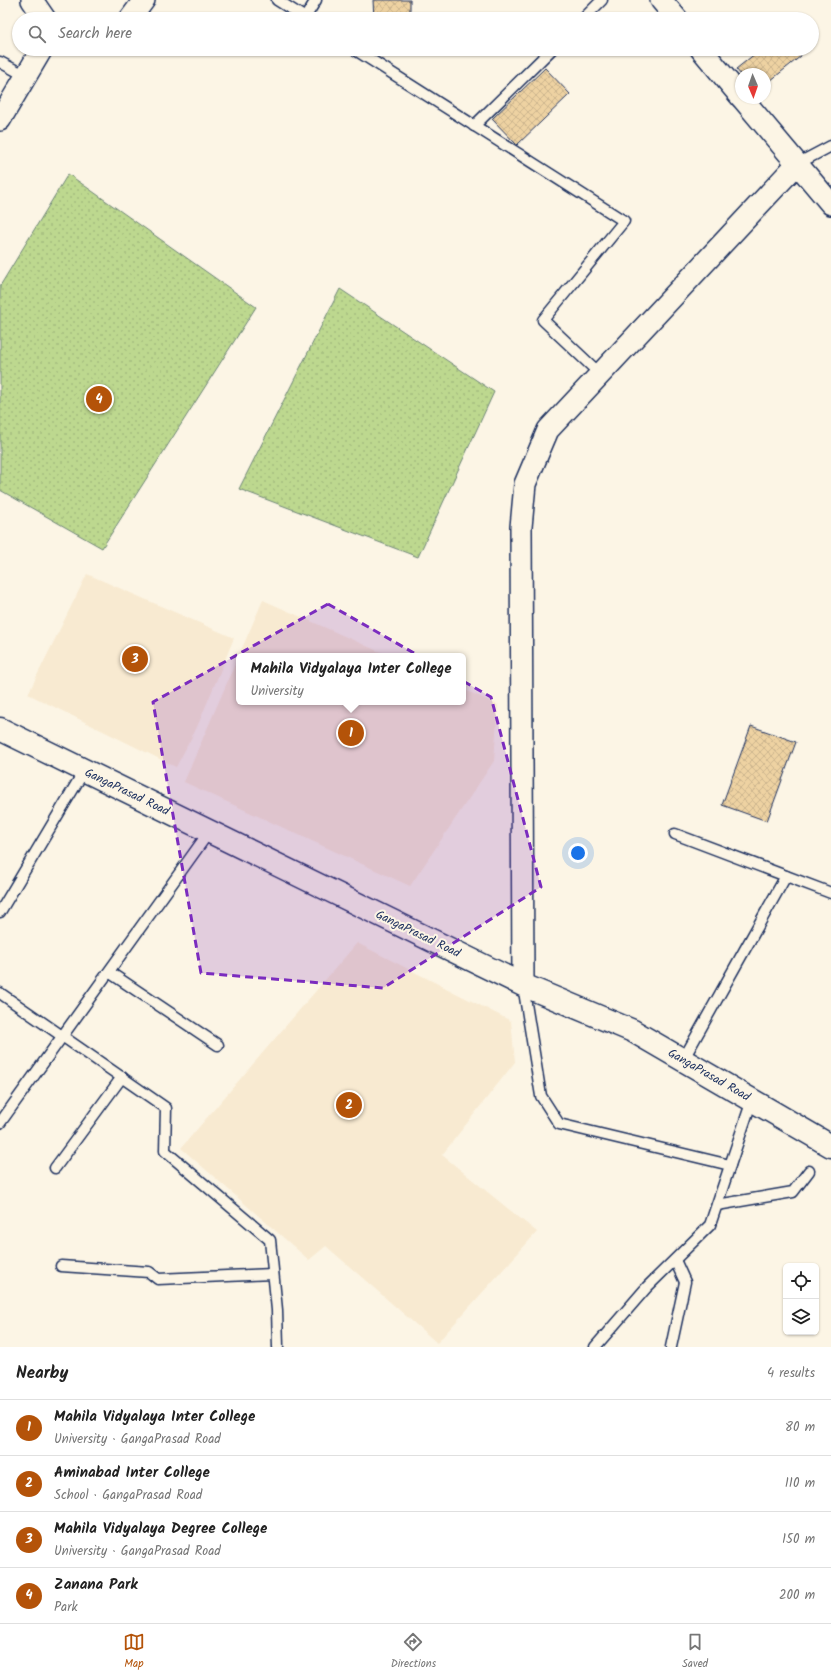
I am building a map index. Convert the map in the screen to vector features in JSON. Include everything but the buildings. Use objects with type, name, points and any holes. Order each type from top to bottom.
[{"type":"street","points":[[32,0],[40,12]]},
{"type":"street","points":[[135,12],[144,0]]},
{"type":"street","points":[[661,0],[671,12]]},
{"type":"street","points":[[0,120],[38,56]]},
{"type":"street","points":[[707,56],[735,89]]},
{"type":"street","points":[[748,104],[831,204]]},
{"type":"street","points":[[522,985],[521,527],[525,484],[548,430],[797,164]]},
{"type":"street","name":"GangaPrasad Road","points":[[0,729],[522,985],[633,1032],[831,1146]]},
{"type":"lane","points":[[277,0],[296,12]]},
{"type":"lane","points":[[309,12],[316,0]]},
{"type":"lane","points":[[590,12],[602,0]]},
{"type":"lane","points":[[365,56],[624,221],[543,320],[600,374]]},
{"type":"lane","points":[[474,126],[545,56]]},
{"type":"lane","points":[[0,62],[26,76]]},
{"type":"lane","points":[[797,164],[831,146]]},
{"type":"lane","points":[[0,912],[84,771]]},
{"type":"lane","points":[[0,1123],[209,832]]},
{"type":"lane","points":[[675,834],[831,893]]},
{"type":"lane","points":[[683,1060],[786,876]]},
{"type":"lane","points":[[109,972],[218,1045]]},
{"type":"lane","points":[[522,985],[540,1096],[558,1124],[730,1165]]},
{"type":"lane","points":[[0,993],[166,1108],[165,1151],[270,1240],[278,1347]]},
{"type":"lane","points":[[55,1168],[122,1077]]},
{"type":"lane","points":[[595,1347],[647,1287],[710,1225],[752,1100]]},
{"type":"lane","points":[[716,1205],[793,1192],[809,1171]]},
{"type":"lane","points":[[671,1347],[686,1282],[675,1260]]},
{"type":"lane","points":[[61,1266],[149,1272],[158,1279],[273,1274]]},
{"type":"highlighted area","points":[[328,604],[491,697],[541,887],[383,988],[201,973],[153,702]]},
{"type":"shaded area","points":[[87,574],[234,638],[197,727],[176,767],[28,694]]},
{"type":"shaded area","points":[[263,600],[382,653],[240,653]]},
{"type":"shaded area","points":[[236,662],[236,705],[466,705],[466,690],[498,705],[494,761],[410,886],[184,782]]},
{"type":"shaded area","points":[[357,943],[511,1021],[515,1062],[442,1155],[537,1232],[437,1343],[326,1246],[309,1260],[181,1148]]},
{"type":"green space","points":[[68,174],[256,307],[102,548],[0,490],[0,286]]},
{"type":"green space","points":[[340,289],[494,392],[418,557],[239,489]]},
{"type":"place","name":"Zanana Park","points":[[99,399]]},
{"type":"place","name":"Mahila Vidyalaya Degree College","points":[[135,659]]},
{"type":"place","name":"Mahila Vidyalaya Inter College","points":[[351,733]]},
{"type":"place","name":"Aminabad Inter College","points":[[349,1105]]}]
